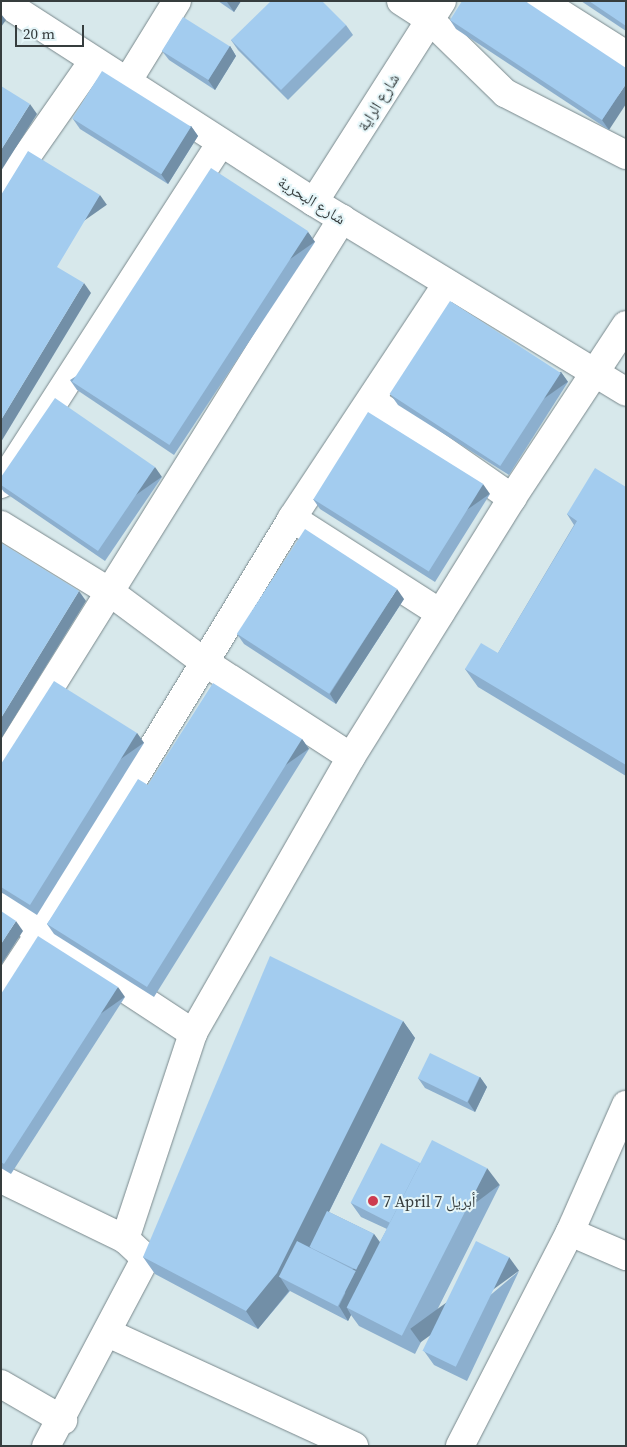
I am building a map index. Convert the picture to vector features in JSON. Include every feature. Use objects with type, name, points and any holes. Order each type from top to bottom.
[{"type":"street","name":"شارع البحرية","points":[[2,1],[342,220],[626,392]]},
{"type":"street","points":[[127,82],[178,1]]},
{"type":"street","points":[[401,1],[436,11],[505,93],[625,154]]},
{"type":"street","points":[[541,1],[626,55]]},
{"type":"street","name":"شارع الراية","points":[[314,202],[436,11]]},
{"type":"street","points":[[1,193],[93,61]]},
{"type":"street","points":[[1,484],[221,143]]},
{"type":"street","points":[[1,766],[342,220]]},
{"type":"street","points":[[1,992],[40,933],[292,518],[447,284]]},
{"type":"street","points":[[125,1239],[193,1033],[351,757],[512,498],[626,326]]},
{"type":"street","points":[[370,400],[512,498]]},
{"type":"street","points":[[292,518],[440,613]]},
{"type":"street","points":[[1,524],[110,592],[203,662],[351,757]]},
{"type":"street","points":[[1,908],[193,1033]]},
{"type":"street","points":[[460,1446],[570,1232],[626,1105]]},
{"type":"street","points":[[1,1179],[125,1239],[140,1253],[143,1263],[62,1420],[46,1446]]},
{"type":"street","points":[[570,1232],[626,1256]]},
{"type":"street","points":[[108,1333],[354,1446]]},
{"type":"street","points":[[1,1384],[62,1420]]},
{"type":"building","points":[[271,1],[322,1],[346,25],[281,90],[231,40]]},
{"type":"building","points":[[462,1],[525,1],[626,68],[626,84],[602,120],[450,20]]},
{"type":"building","points":[[589,1],[626,1],[626,26]]},
{"type":"building","points":[[183,17],[230,46],[208,80],[162,51]]},
{"type":"building","points":[[102,71],[191,127],[161,174],[72,118]]},
{"type":"building","points":[[1,86],[30,104],[1,150]]},
{"type":"building","points":[[28,151],[100,195],[57,267],[84,283],[1,420],[1,195]]},
{"type":"building","points":[[211,168],[308,231],[169,445],[72,382]]},
{"type":"building","points":[[450,301],[561,373],[500,466],[390,394]]},
{"type":"building","points":[[55,398],[155,467],[98,551],[1,485],[1,477]]},
{"type":"building","points":[[368,412],[483,484],[429,571],[313,499]]},
{"type":"building","points":[[595,468],[626,487],[626,765],[465,669],[481,643],[498,653],[577,521],[567,514]]},
{"type":"building","points":[[305,529],[397,589],[329,694],[237,634]]},
{"type":"building","points":[[1,543],[79,591],[1,718]]},
{"type":"building","points":[[54,681],[137,733],[30,905],[1,887],[1,764]]},
{"type":"building","points":[[213,683],[302,739],[147,987],[47,924],[138,779],[148,785]]},
{"type":"building","points":[[1,911],[16,921],[1,944]]},
{"type":"building","points":[[38,936],[118,987],[4,1164],[1,1162],[1,994]]},
{"type":"building","points":[[270,956],[403,1021],[277,1273],[246,1311],[143,1257]]},
{"type":"building","points":[[430,1053],[479,1077],[467,1102],[418,1078]]},
{"type":"building","points":[[432,1140],[487,1168],[402,1336],[347,1308]]},
{"type":"building","points":[[381,1143],[420,1163],[390,1223],[351,1203]]},
{"type":"building","points":[[327,1211],[374,1234],[356,1270],[309,1247]]},
{"type":"building","points":[[297,1241],[356,1271],[338,1307],[279,1277]]},
{"type":"building","points":[[476,1241],[509,1257],[456,1367],[423,1351]]},
{"type":"place","name":"7 April 7 أبريل","points":[[373,1201]]}]
